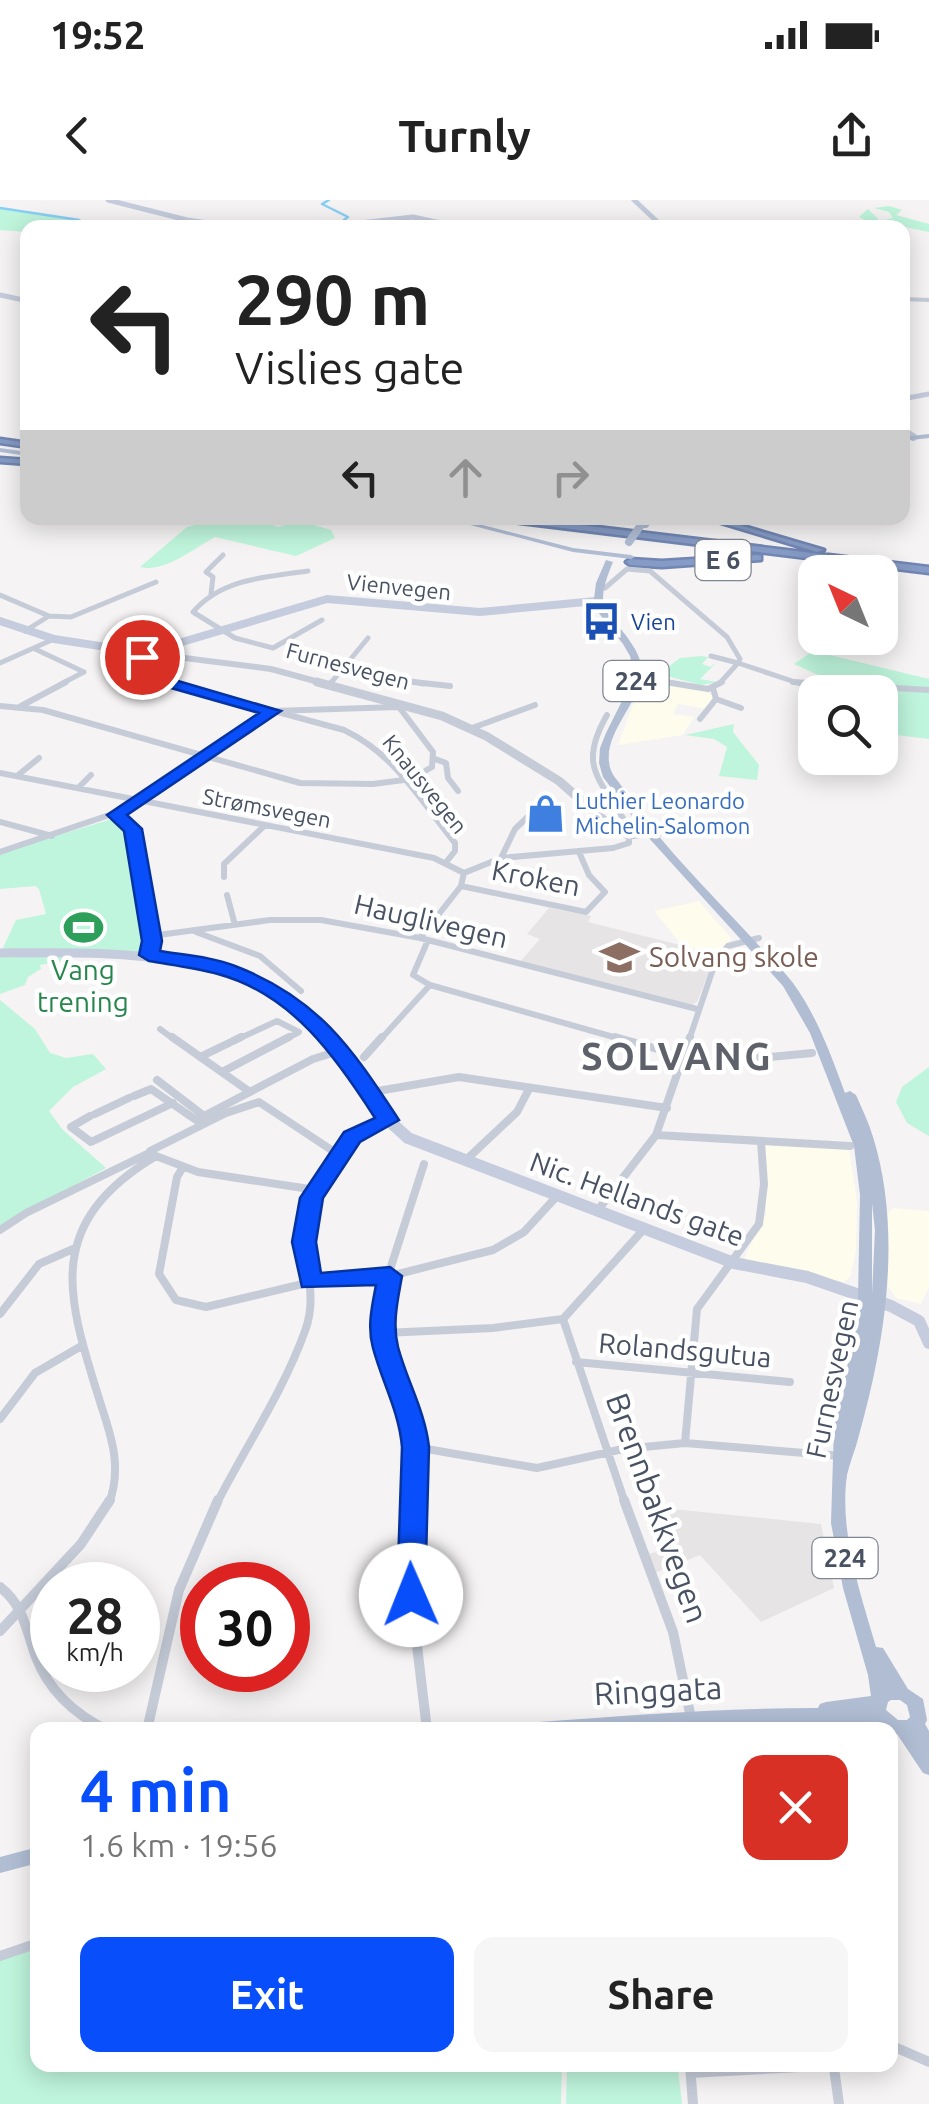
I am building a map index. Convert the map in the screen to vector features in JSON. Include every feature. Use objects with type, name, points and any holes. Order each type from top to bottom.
[{"type":"highway","name":"E 6","points":[[560,525],[798,555]]},
{"type":"highway","name":"E 6","points":[[591,525],[833,555]]},
{"type":"highway","name":"E 6","points":[[732,525],[846,555]]},
{"type":"highway","name":"E 6","points":[[627,561],[662,564],[798,559]]},
{"type":"highway","name":"E 6","points":[[898,564],[929,568]]},
{"type":"highway","name":"E 6","points":[[898,565],[929,568]]},
{"type":"main road","points":[[108,200],[187,220]]},
{"type":"main road","points":[[634,200],[655,220]]},
{"type":"main road","points":[[384,220],[424,220]]},
{"type":"main road","points":[[476,525],[627,561]]},
{"type":"main road","points":[[596,601],[610,557],[630,542],[643,525]]},
{"type":"main road","points":[[603,584],[627,561],[630,542]]},
{"type":"main road","name":"Vienvegen","points":[[146,653],[332,598],[480,612],[596,601]]},
{"type":"main road","name":"224","points":[[596,601],[631,651],[638,664],[638,677]]},
{"type":"main road","name":"Furnesvegen","points":[[0,622],[54,639],[146,653]]},
{"type":"main road","name":"Furnesvegen","points":[[638,677],[605,743],[604,765],[614,787],[754,939],[803,1008],[849,1111],[866,1177],[872,1299],[839,1478],[844,1557],[867,1636],[879,1706]]},
{"type":"main road","points":[[0,952],[149,955],[214,966],[258,982],[306,1012],[342,1050],[388,1120]]},
{"type":"main road","name":"Nic. Hellands gate","points":[[388,1120],[408,1138],[464,1162],[734,1263],[807,1277],[872,1299],[913,1316],[929,1343]]},
{"type":"main road","name":"Furnesvegen","points":[[867,1636],[916,1710],[929,1746]]},
{"type":"main road","points":[[887,1722],[879,1706],[889,1693],[916,1710],[894,1722]]},
{"type":"main road","name":"Ringgata","points":[[636,1722],[879,1706]]},
{"type":"main road","name":"Furnesvegen","points":[[916,1710],[929,1768]]},
{"type":"main road","points":[[0,1866],[30,1857]]},
{"type":"street","points":[[211,594],[214,577],[202,573],[223,555]]},
{"type":"street","points":[[603,584],[627,568],[646,570],[663,589],[732,640],[740,654],[738,663],[712,688]]},
{"type":"street","points":[[308,572],[246,582],[211,594],[192,612],[243,641],[274,648],[322,620]]},
{"type":"street","points":[[0,595],[18,606],[49,616],[71,617],[156,582]]},
{"type":"street","points":[[25,630],[49,616]]},
{"type":"street","points":[[328,686],[368,638]]},
{"type":"street","points":[[0,663],[54,639]]},
{"type":"street","points":[[21,706],[84,672],[35,648]]},
{"type":"street","name":"Furnesvegen","points":[[146,653],[260,667],[472,728],[559,782],[609,827],[629,835],[655,833]]},
{"type":"street","name":"Knausvegen","points":[[146,653],[140,662],[142,670],[156,679],[356,735],[380,751],[454,843],[455,851],[447,862]]},
{"type":"street","points":[[711,656],[803,684],[878,684],[929,690]]},
{"type":"street","points":[[346,664],[430,686],[450,686]]},
{"type":"street","points":[[638,677],[712,688]]},
{"type":"street","points":[[712,688],[716,699]]},
{"type":"street","points":[[716,699],[730,700],[741,708]]},
{"type":"street","points":[[700,719],[716,699]]},
{"type":"street","points":[[0,852],[116,815],[273,711],[401,705],[435,759],[446,763],[448,778],[458,791]]},
{"type":"street","points":[[472,728],[534,705]]},
{"type":"street","points":[[0,706],[21,706],[307,784],[352,786],[404,780],[428,770],[435,759]]},
{"type":"street","points":[[607,715],[592,742],[590,757],[598,784],[623,818],[609,827]]},
{"type":"street","points":[[17,776],[39,758]]},
{"type":"street","name":"Strømsvegen","points":[[0,772],[447,862],[464,873]]},
{"type":"street","points":[[78,788],[91,775]]},
{"type":"street","points":[[501,858],[515,829],[538,808]]},
{"type":"street","points":[[116,815],[133,829],[151,936],[149,955]]},
{"type":"street","points":[[0,822],[52,836]]},
{"type":"street","points":[[224,877],[224,864],[263,826]]},
{"type":"street","points":[[629,835],[629,843],[623,846],[501,858],[464,873],[461,886],[424,939],[412,975],[430,986],[680,1057],[719,1064],[812,1053]]},
{"type":"street","name":"Kroken","points":[[461,886],[586,912],[605,888],[589,875],[579,852]]},
{"type":"street","points":[[227,895],[234,925]]},
{"type":"street","name":"Hauglivegen","points":[[151,936],[313,920],[424,939],[697,1009]]},
{"type":"street","points":[[196,932],[260,956],[301,990]]},
{"type":"street","points":[[597,1212],[656,1136],[716,960],[728,946],[754,939]]},
{"type":"street","points":[[364,1057],[430,986]]},
{"type":"street","points":[[200,1057],[277,1021],[299,1032],[222,1072]]},
{"type":"street","points":[[160,1029],[250,1092]]},
{"type":"street","points":[[173,1103],[91,1142],[71,1127],[151,1088],[173,1103],[196,1120],[313,1059],[342,1050]]},
{"type":"street","points":[[372,1092],[451,1076],[667,1108]]},
{"type":"street","points":[[157,1080],[204,1116]]},
{"type":"street","points":[[464,1162],[517,1112],[530,1088]]},
{"type":"street","points":[[0,1230],[26,1213],[153,1154],[226,1113],[259,1102],[339,1155]]},
{"type":"street","points":[[149,1722],[163,1641],[182,1581],[209,1518],[308,1326],[314,1298],[304,1228],[316,1190],[352,1137],[388,1120]]},
{"type":"street","points":[[656,1136],[850,1146]]},
{"type":"street","points":[[686,1443],[697,1309],[734,1263],[762,1214],[761,1142]]},
{"type":"street","points":[[153,1154],[183,1168],[316,1190]]},
{"type":"street","points":[[0,1632],[86,1536],[106,1509],[115,1488],[116,1453],[82,1346],[70,1286],[74,1249],[117,1184],[153,1154]]},
{"type":"street","points":[[424,1164],[383,1306],[387,1355],[413,1424],[411,1595],[426,1722]]},
{"type":"street","points":[[183,1168],[177,1177],[159,1274],[168,1293],[185,1304],[215,1306],[311,1282],[390,1276],[492,1250],[524,1232],[557,1196]]},
{"type":"street","points":[[384,1333],[563,1320],[644,1229]]},
{"type":"street","points":[[0,1314],[34,1267],[54,1253],[74,1249]]},
{"type":"street","name":"Brennbakkvegen","points":[[563,1320],[606,1452],[673,1632],[691,1718]]},
{"type":"street","points":[[0,1419],[35,1373],[82,1346]]},
{"type":"street","name":"Rolandsgutua","points":[[576,1362],[790,1382]]},
{"type":"street","points":[[415,1447],[537,1468],[606,1452],[686,1443],[842,1456]]},
{"type":"street","points":[[0,1587],[22,1608],[36,1655],[52,1687],[91,1722]]},
{"type":"street","points":[[0,1956],[30,1946]]},
{"type":"street","points":[[898,2048],[929,2062]]},
{"type":"street","points":[[691,2072],[692,2104]]},
{"type":"street","points":[[836,2072],[838,2104]]},
{"type":"shaded area","points":[[656,681],[706,691],[713,696],[707,709],[678,704],[673,714],[694,717],[683,735],[618,745],[638,691]]},
{"type":"shaded area","points":[[699,901],[732,939],[716,954],[683,947],[654,911]]},
{"type":"shaded area","name":"Solvang skole","points":[[549,908],[591,916],[588,922],[716,954],[697,1002],[692,1005],[519,963],[540,939],[527,934]]},
{"type":"shaded area","points":[[765,1144],[849,1148],[857,1202],[856,1251],[850,1277],[844,1282],[747,1262],[745,1256],[766,1214]]},
{"type":"shaded area","points":[[893,1208],[929,1211],[929,1287],[921,1304],[896,1298],[887,1285],[885,1216]]},
{"type":"shaded area","points":[[663,1508],[821,1524],[834,1588],[761,1622],[700,1555],[655,1573],[648,1554],[661,1551],[673,1538]]},
{"type":"green space","points":[[889,206],[902,210],[896,215],[929,224],[929,232],[910,228],[910,220],[884,220],[893,218],[889,212],[874,208]]},
{"type":"green space","points":[[0,207],[77,220],[20,220],[20,231],[0,230]]},
{"type":"green space","points":[[868,209],[879,220],[859,217]]},
{"type":"green space","points":[[313,525],[331,530],[335,538],[296,556],[215,537],[159,567],[140,567],[187,527]]},
{"type":"green space","points":[[807,655],[830,655],[929,679],[929,690],[898,686],[898,675],[818,675],[794,664]]},
{"type":"green space","points":[[702,656],[717,659],[707,658],[702,664],[710,667],[716,663],[700,679],[717,682],[701,685],[667,676],[668,667],[680,658]]},
{"type":"green space","points":[[898,690],[929,691],[929,739],[898,735]]},
{"type":"green space","points":[[734,724],[733,732],[759,765],[757,780],[719,776],[727,747],[714,739],[685,735]]},
{"type":"green space","points":[[112,819],[127,827],[147,948],[140,952],[2,950],[16,920],[46,914],[35,886],[0,889],[0,853]]},
{"type":"green space","points":[[0,955],[62,956],[66,960],[40,965],[41,969],[28,977],[25,985],[0,994]]},
{"type":"green space","points":[[0,1000],[35,1029],[50,1053],[66,1058],[93,1054],[106,1069],[73,1087],[49,1111],[62,1129],[106,1168],[0,1226]]},
{"type":"green space","points":[[929,1067],[929,1136],[907,1123],[896,1102],[902,1087]]},
{"type":"green space","points":[[30,1949],[30,2072],[562,2072],[561,2104],[0,2104],[0,1959]]},
{"type":"green space","points":[[567,2072],[678,2072],[682,2104],[566,2104]]},
{"type":"waterway","points":[[329,200],[322,204],[348,217],[344,220]]},
{"type":"waterway","points":[[0,208],[79,220]]},
{"type":"place","name":"Vien","points":[[601,622]]},
{"type":"place","name":"Luthier Leonardo Michelin-Salomon","points":[[545,814]]},
{"type":"place","name":"Vang trening","points":[[83,927]]},
{"type":"place","name":"Solvang skole","points":[[619,957]]},
{"type":"district","name":"SOLVANG","points":[[677,1057]]},
{"type":"route","points":[[142,657],[142,670],[156,679],[273,711],[116,815],[133,829],[152,941],[149,955],[228,970],[295,1004],[342,1050],[388,1120],[352,1137],[312,1198],[306,1214],[304,1242],[311,1282],[390,1276],[382,1319],[384,1345],[413,1424],[415,1447],[411,1595]]}]
